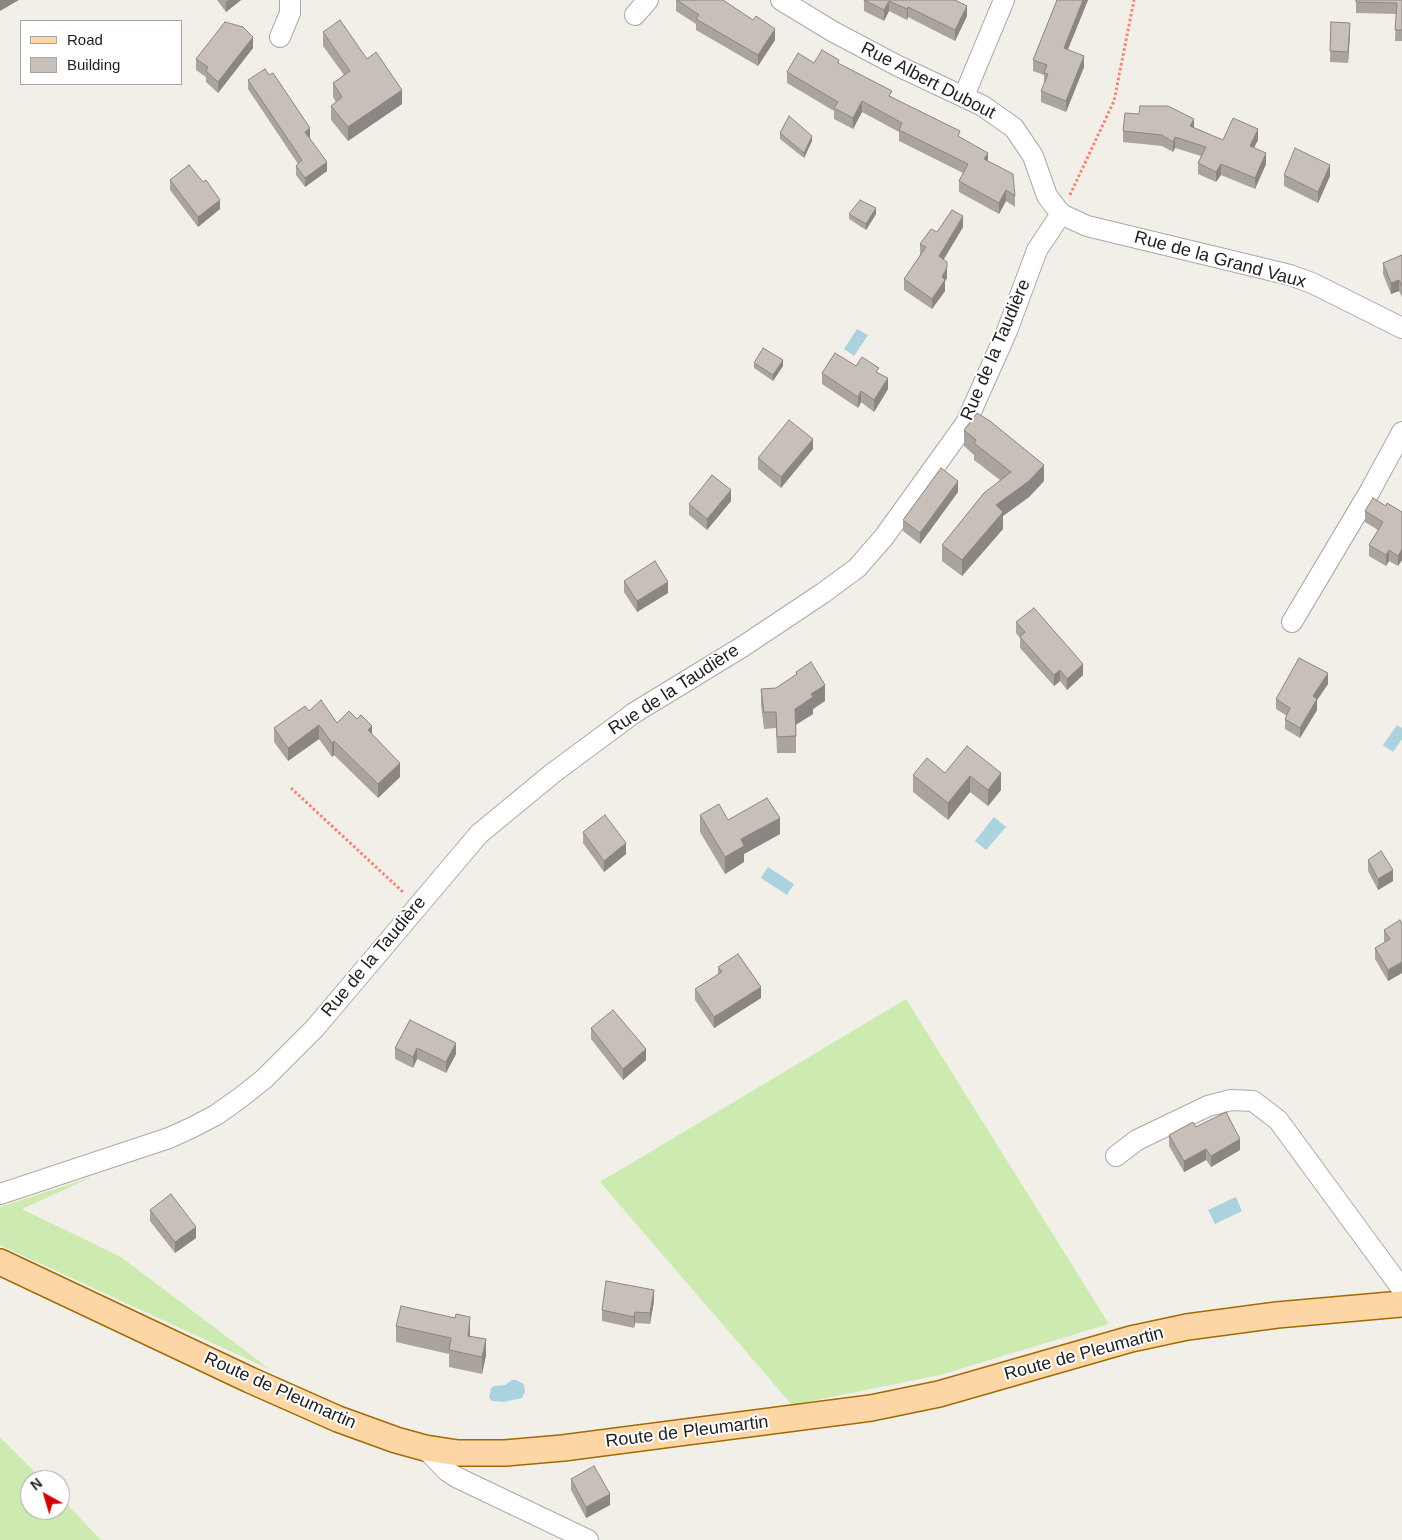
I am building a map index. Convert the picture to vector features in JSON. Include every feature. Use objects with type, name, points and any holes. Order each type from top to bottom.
[{"type":"main road","name":"Route de Pleumartin","points":[[0,1262],[293,1399],[338,1418],[387,1437],[425,1448],[458,1453],[505,1453],[562,1448],[871,1408],[938,1394],[1131,1339],[1187,1327],[1260,1317],[1402,1304]]},
{"type":"street","points":[[280,37],[290,13],[290,0]]},
{"type":"street","name":"Rue Albert Dubout","points":[[781,0],[832,31],[896,65],[983,106],[1014,128],[1033,156],[1046,196],[1061,214]]},
{"type":"street","points":[[964,96],[1004,0]]},
{"type":"street","name":"Rue de la Grand Vaux","points":[[1061,214],[1087,226],[1290,275],[1312,283],[1402,328]]},
{"type":"street","name":"Rue de la Taudière","points":[[0,1194],[169,1138],[193,1127],[232,1104],[264,1079],[315,1028],[479,834],[554,773],[634,713],[742,647],[857,568],[884,537],[966,423],[1007,331],[1037,250],[1061,214]]},
{"type":"street","points":[[1292,622],[1370,491],[1402,432]]},
{"type":"street","points":[[1116,1156],[1137,1140],[1208,1106],[1231,1100],[1253,1102],[1278,1120],[1402,1289]]},
{"type":"street","points":[[425,1448],[447,1471],[456,1477],[588,1540]]},
{"type":"path","points":[[1061,214],[1114,102],[1134,0]]},
{"type":"path","points":[[291,788],[417,906]]},
{"type":"green space","points":[[906,999],[1109,1324],[940,1375],[792,1405],[600,1182]]},
{"type":"green space","points":[[92,1177],[22,1209],[121,1257],[271,1370],[0,1245],[0,1207]]},
{"type":"green space","points":[[0,1437],[33,1470],[20,1470],[20,1520],[70,1520],[70,1507],[101,1540],[0,1540]]},
{"type":"water","points":[[857,329],[868,335],[854,356],[844,349]]},
{"type":"water","points":[[1397,725],[1402,728],[1402,739],[1393,752],[1383,745]]},
{"type":"water","points":[[994,817],[1006,827],[986,850],[975,841]]},
{"type":"water","points":[[768,867],[794,884],[787,895],[761,878]]},
{"type":"water","points":[[1236,1197],[1242,1211],[1215,1224],[1208,1210]]},
{"type":"water","points":[[512,1380],[524,1384],[525,1392],[522,1398],[504,1402],[492,1401],[489,1397],[491,1388],[505,1385]]},
{"type":"building","points":[[677,0],[723,0],[753,20],[756,16],[775,29],[758,55],[696,19],[699,15]]},
{"type":"building","points":[[864,0],[955,0],[967,6],[955,30],[908,7],[907,9],[889,1],[884,10]]},
{"type":"building","points":[[1057,0],[1083,0],[1064,48],[1084,56],[1066,101],[1041,91],[1048,74],[1044,73],[1047,65],[1033,60]]},
{"type":"building","points":[[1356,0],[1402,0],[1402,30],[1395,30],[1397,3],[1356,2]]},
{"type":"building","points":[[340,20],[367,59],[376,52],[402,90],[348,127],[331,106],[342,97],[333,83],[350,71],[323,32]]},
{"type":"building","points":[[225,22],[243,27],[253,37],[218,82],[206,71],[208,67],[196,59]]},
{"type":"building","points":[[1331,22],[1350,23],[1348,52],[1330,51]]},
{"type":"building","points":[[822,50],[839,60],[838,63],[892,91],[889,96],[960,131],[958,136],[988,153],[984,159],[1013,174],[1015,196],[1006,190],[999,203],[959,181],[968,164],[899,130],[902,123],[862,101],[853,118],[834,108],[838,102],[787,72],[798,53],[814,63]]},
{"type":"building","points":[[265,69],[269,75],[273,73],[310,128],[305,132],[327,162],[305,178],[296,166],[302,160],[248,80]]},
{"type":"building","points":[[1140,106],[1168,106],[1194,119],[1190,126],[1223,140],[1233,118],[1258,129],[1250,146],[1266,153],[1255,178],[1221,164],[1216,172],[1198,163],[1206,147],[1175,137],[1173,142],[1162,135],[1123,131],[1125,113],[1139,114]]},
{"type":"building","points":[[789,116],[812,136],[804,153],[780,133]]},
{"type":"building","points":[[1295,148],[1330,165],[1318,192],[1284,175]]},
{"type":"building","points":[[189,165],[203,182],[206,180],[220,200],[198,217],[170,180]]},
{"type":"building","points":[[860,200],[876,208],[866,224],[849,214]]},
{"type":"building","points":[[952,210],[963,216],[939,256],[947,262],[947,267],[942,277],[945,280],[932,299],[904,279],[926,247],[920,244],[931,229],[937,232]]},
{"type":"building","points":[[1402,255],[1402,286],[1399,280],[1391,283],[1383,263]]},
{"type":"building","points":[[763,348],[783,360],[773,375],[754,363]]},
{"type":"building","points":[[835,353],[856,366],[862,357],[879,368],[876,372],[888,378],[874,400],[861,391],[858,397],[822,373]]},
{"type":"building","points":[[977,413],[990,421],[1044,465],[1029,481],[996,505],[1003,512],[962,560],[942,545],[984,493],[1011,472],[974,443],[976,440],[964,430]]},
{"type":"building","points":[[789,420],[813,439],[781,477],[758,458]]},
{"type":"building","points":[[941,468],[958,481],[920,533],[903,520]]},
{"type":"building","points":[[712,475],[731,490],[707,519],[689,504]]},
{"type":"building","points":[[1373,498],[1386,506],[1387,503],[1402,512],[1402,549],[1398,556],[1389,550],[1386,555],[1369,545],[1383,522],[1365,511]]},
{"type":"building","points":[[655,561],[668,582],[637,601],[624,581]]},
{"type":"building","points":[[1034,608],[1083,664],[1067,679],[1060,670],[1054,675],[1020,637],[1025,632],[1016,622]]},
{"type":"building","points":[[1299,658],[1328,673],[1313,696],[1317,699],[1300,728],[1285,719],[1290,708],[1276,699]]},
{"type":"building","points":[[811,662],[825,685],[811,694],[813,697],[795,709],[796,736],[777,737],[776,712],[764,712],[761,689],[776,688]]},
{"type":"building","points":[[321,700],[337,723],[349,711],[357,719],[361,715],[372,726],[368,730],[400,763],[378,784],[334,741],[332,743],[319,725],[288,748],[274,728],[305,706],[309,711]]},
{"type":"building","points":[[967,746],[1001,773],[988,790],[970,776],[948,803],[913,775],[927,758],[945,773]]},
{"type":"building","points":[[767,798],[780,818],[741,839],[744,846],[725,857],[700,815],[719,804],[728,820]]},
{"type":"building","points":[[605,815],[626,843],[604,861],[583,832]]},
{"type":"building","points":[[1381,851],[1393,870],[1378,879],[1368,860]]},
{"type":"building","points":[[1400,920],[1402,924],[1402,962],[1388,970],[1375,948],[1390,939],[1384,930]]},
{"type":"building","points":[[738,954],[761,987],[714,1017],[695,989],[722,972],[718,967]]},
{"type":"building","points":[[613,1010],[646,1049],[623,1069],[591,1028]]},
{"type":"building","points":[[410,1020],[456,1043],[446,1062],[417,1048],[413,1057],[395,1048]]},
{"type":"building","points":[[1226,1112],[1240,1139],[1211,1156],[1206,1149],[1184,1161],[1169,1135],[1193,1122],[1196,1127]]},
{"type":"building","points":[[171,1194],[196,1227],[175,1242],[150,1210]]},
{"type":"building","points":[[606,1281],[654,1290],[650,1313],[635,1312],[634,1317],[602,1310]]},
{"type":"building","points":[[401,1306],[455,1318],[456,1314],[470,1317],[468,1336],[486,1339],[482,1357],[449,1350],[451,1338],[396,1326]]},
{"type":"building","points":[[594,1466],[610,1494],[586,1507],[571,1479]]}]
